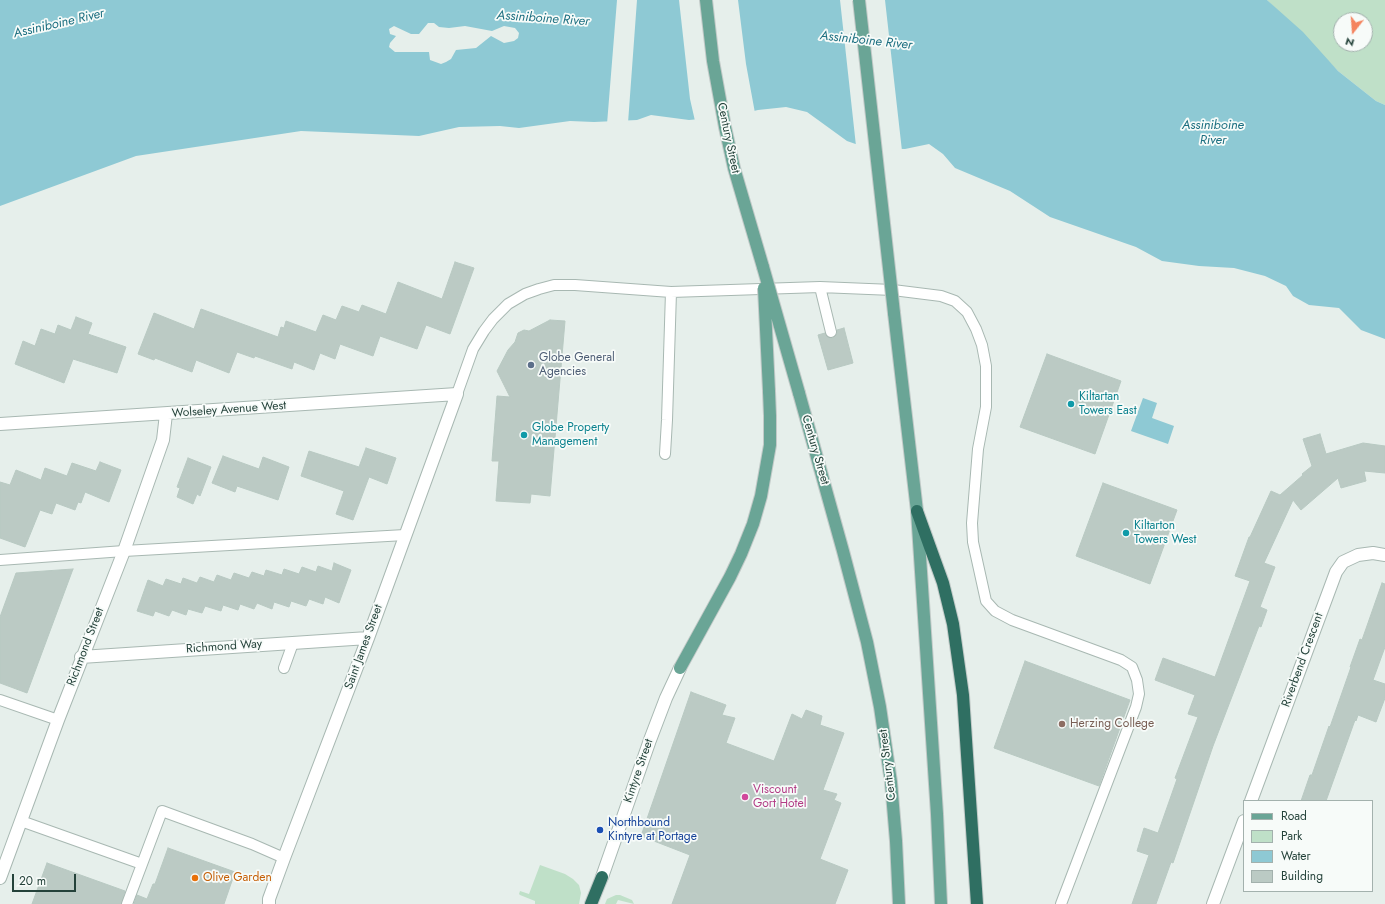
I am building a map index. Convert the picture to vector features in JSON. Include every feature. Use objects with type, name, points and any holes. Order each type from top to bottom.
[{"type":"highway","points":[[917,511],[943,583],[953,624],[963,695],[977,904]]},
{"type":"highway","points":[[591,904],[602,877]]},
{"type":"main road","name":"Century Street","points":[[706,0],[713,61],[734,168],[843,551],[867,642],[880,707],[891,782],[899,904]]},
{"type":"main road","points":[[859,0],[917,511],[937,814],[941,904]]},
{"type":"main road","points":[[680,668],[741,554],[753,524],[764,481],[770,445],[770,416],[762,267]]},
{"type":"street","name":"Wolseley Avenue West","points":[[0,424],[457,394]]},
{"type":"street","name":"Saint James Street","points":[[268,902],[368,638],[457,394]]},
{"type":"street","name":"Richmond Street","points":[[0,878],[81,657],[124,551],[163,440],[166,414]]},
{"type":"street","name":"Riverbend Crescent","points":[[1251,800],[1336,572],[1343,562],[1358,555],[1373,553],[1385,555]]},
{"type":"street","name":"Richmond Way","points":[[81,657],[368,638]]},
{"type":"street","name":"Kintyre Street","points":[[602,877],[650,740],[666,698],[680,668]]},
{"type":"street","points":[[1213,904],[1243,824]]},
{"type":"lane","points":[[457,394],[473,350],[493,319],[508,304],[525,294],[554,286],[575,285],[671,292],[820,287],[893,290],[941,296],[955,301],[967,312],[976,329],[982,345],[986,366],[986,407],[978,449],[972,523],[973,542],[986,601],[995,611],[1012,620],[1121,660],[1132,667],[1137,680],[1139,694],[1136,707],[1061,904]]},
{"type":"lane","points":[[820,287],[831,332]]},
{"type":"lane","points":[[665,454],[671,292]]},
{"type":"lane","points":[[0,560],[124,551],[406,535]]},
{"type":"lane","points":[[284,668],[293,643]]},
{"type":"lane","points":[[0,700],[58,720]]},
{"type":"lane","points":[[127,904],[162,811],[252,844],[284,858]]},
{"type":"lane","points":[[21,821],[142,864]]},
{"type":"green space","points":[[1267,0],[1385,0],[1385,105],[1376,101],[1338,71]]},
{"type":"green space","points":[[540,865],[565,874],[579,885],[581,893],[579,904],[535,904],[535,901],[519,894],[520,891],[529,894]]},
{"type":"green space","points":[[616,895],[632,900],[634,904],[618,900],[616,904],[605,904],[607,899]]},
{"type":"water","name":"Assiniboine River","points":[[0,0],[1267,0],[1303,32],[1338,71],[1376,101],[1385,105],[1385,339],[1361,330],[1339,308],[1309,305],[1293,296],[1286,286],[1265,276],[1234,268],[1199,266],[1162,261],[1136,247],[1050,217],[1010,191],[955,168],[943,154],[929,144],[905,149],[867,148],[847,141],[807,112],[786,107],[758,110],[733,116],[689,120],[651,115],[637,120],[594,122],[570,121],[519,128],[500,126],[459,127],[419,136],[301,131],[136,156],[0,206]],"holes":[[[428,23],[434,23],[439,27],[449,28],[465,26],[492,31],[504,26],[515,28],[519,33],[518,38],[514,41],[504,43],[491,36],[476,48],[456,50],[451,59],[441,64],[430,60],[429,52],[395,52],[389,47],[390,43],[396,36],[390,34],[389,29],[394,26],[411,34],[419,34]]]},
{"type":"water","points":[[1143,398],[1157,403],[1152,418],[1174,426],[1168,444],[1131,431]]},
{"type":"pier","points":[[617,0],[637,0],[628,123],[607,124]]},
{"type":"pier","points":[[679,0],[738,0],[746,64],[755,113],[734,118],[695,121],[690,99]]},
{"type":"pier","points":[[840,0],[885,0],[902,151],[867,150],[856,146]]},
{"type":"building","points":[[455,262],[474,268],[450,334],[426,325],[417,349],[380,336],[373,356],[340,344],[335,359],[320,353],[314,370],[294,362],[292,369],[255,356],[254,358],[237,352],[229,373],[196,360],[192,372],[155,358],[154,360],[138,354],[154,313],[194,329],[201,309],[278,337],[281,327],[284,328],[286,321],[316,332],[323,315],[336,320],[342,306],[359,312],[362,305],[386,314],[398,282],[442,299]]},
{"type":"building","points":[[76,317],[92,323],[88,334],[126,347],[117,373],[73,359],[64,383],[15,364],[23,341],[35,346],[41,329],[55,334],[58,325],[71,330]]},
{"type":"building","points":[[550,320],[565,321],[550,496],[531,494],[530,503],[496,501],[499,461],[492,461],[497,396],[510,397],[497,371],[508,350],[515,342],[518,333],[524,330],[529,331]]},
{"type":"building","points":[[844,328],[853,363],[828,370],[818,335],[825,333],[829,338],[833,338],[837,334],[837,330]]},
{"type":"building","name":"Kiltartan Towers East","points":[[1047,354],[1121,381],[1095,454],[1020,427]]},
{"type":"building","points":[[1320,434],[1326,454],[1363,443],[1385,446],[1385,473],[1364,471],[1366,481],[1341,488],[1338,478],[1301,510],[1293,500],[1264,563],[1275,567],[1260,607],[1267,610],[1261,627],[1259,626],[1213,746],[1173,863],[1171,862],[1156,904],[1132,904],[1149,855],[1137,851],[1144,828],[1158,833],[1177,779],[1175,778],[1198,717],[1188,714],[1195,695],[1155,680],[1163,658],[1215,677],[1250,581],[1235,576],[1249,537],[1271,491],[1280,495],[1312,466],[1303,439]]},
{"type":"building","points":[[366,448],[396,458],[387,484],[369,477],[353,520],[336,514],[344,491],[301,476],[309,451],[359,467]]},
{"type":"building","points":[[223,456],[259,469],[263,457],[289,467],[278,500],[237,486],[235,492],[212,483]]},
{"type":"building","points":[[188,458],[211,467],[200,496],[197,494],[193,504],[177,497],[180,488],[177,487]]},
{"type":"building","points":[[100,462],[121,470],[109,502],[85,492],[81,503],[78,502],[75,510],[56,503],[52,514],[40,510],[25,547],[0,538],[0,482],[10,485],[16,470],[41,480],[45,468],[67,476],[72,463],[96,471]]},
{"type":"building","name":"Kiltarton Towers West","points":[[1103,483],[1177,510],[1150,584],[1076,556]]},
{"type":"building","points":[[334,563],[351,570],[339,603],[325,597],[323,604],[309,599],[306,606],[291,601],[289,607],[274,602],[272,609],[257,603],[254,609],[240,604],[238,610],[223,605],[221,611],[205,606],[202,613],[188,609],[186,615],[172,610],[169,616],[155,611],[153,616],[137,611],[148,580],[163,586],[166,579],[181,584],[183,578],[197,583],[200,577],[214,582],[217,575],[231,580],[234,573],[249,578],[252,572],[264,576],[266,570],[282,575],[284,569],[299,574],[302,567],[316,572],[318,566],[332,571]]},
{"type":"building","points":[[73,569],[27,693],[0,683],[0,617],[16,573]]},
{"type":"building","points":[[1382,583],[1385,584],[1385,647],[1373,680],[1385,684],[1385,698],[1376,722],[1358,715],[1326,800],[1301,800],[1310,775],[1312,775],[1329,726],[1330,727],[1360,639],[1362,640]]},
{"type":"building","name":"Herzing College","points":[[1025,661],[1130,700],[1099,786],[994,748]]},
{"type":"building","name":"Viscount Gort Hotel","points":[[691,692],[726,705],[722,715],[735,718],[726,743],[774,761],[792,714],[802,719],[806,710],[822,716],[820,725],[844,733],[823,790],[837,794],[834,800],[841,803],[820,859],[848,870],[835,904],[672,904],[690,855],[641,836]]},
{"type":"building","name":"Olive Garden","points":[[168,848],[235,872],[224,904],[134,904],[137,895],[147,899],[153,884],[155,884]]},
{"type":"building","points":[[47,863],[125,891],[121,904],[32,904]]},
{"type":"place","name":"Globe General Agencies","points":[[531,365]]},
{"type":"place","name":"Kiltartan Towers East","points":[[1071,404]]},
{"type":"place","name":"Globe Property Management","points":[[524,435]]},
{"type":"place","name":"Kiltarton Towers West","points":[[1126,533]]},
{"type":"place","name":"Herzing College","points":[[1062,724]]},
{"type":"place","name":"Viscount Gort Hotel","points":[[745,797]]},
{"type":"place","name":"Northbound Kintyre at Portage","points":[[600,830]]},
{"type":"place","name":"Olive Garden","points":[[195,878]]}]
